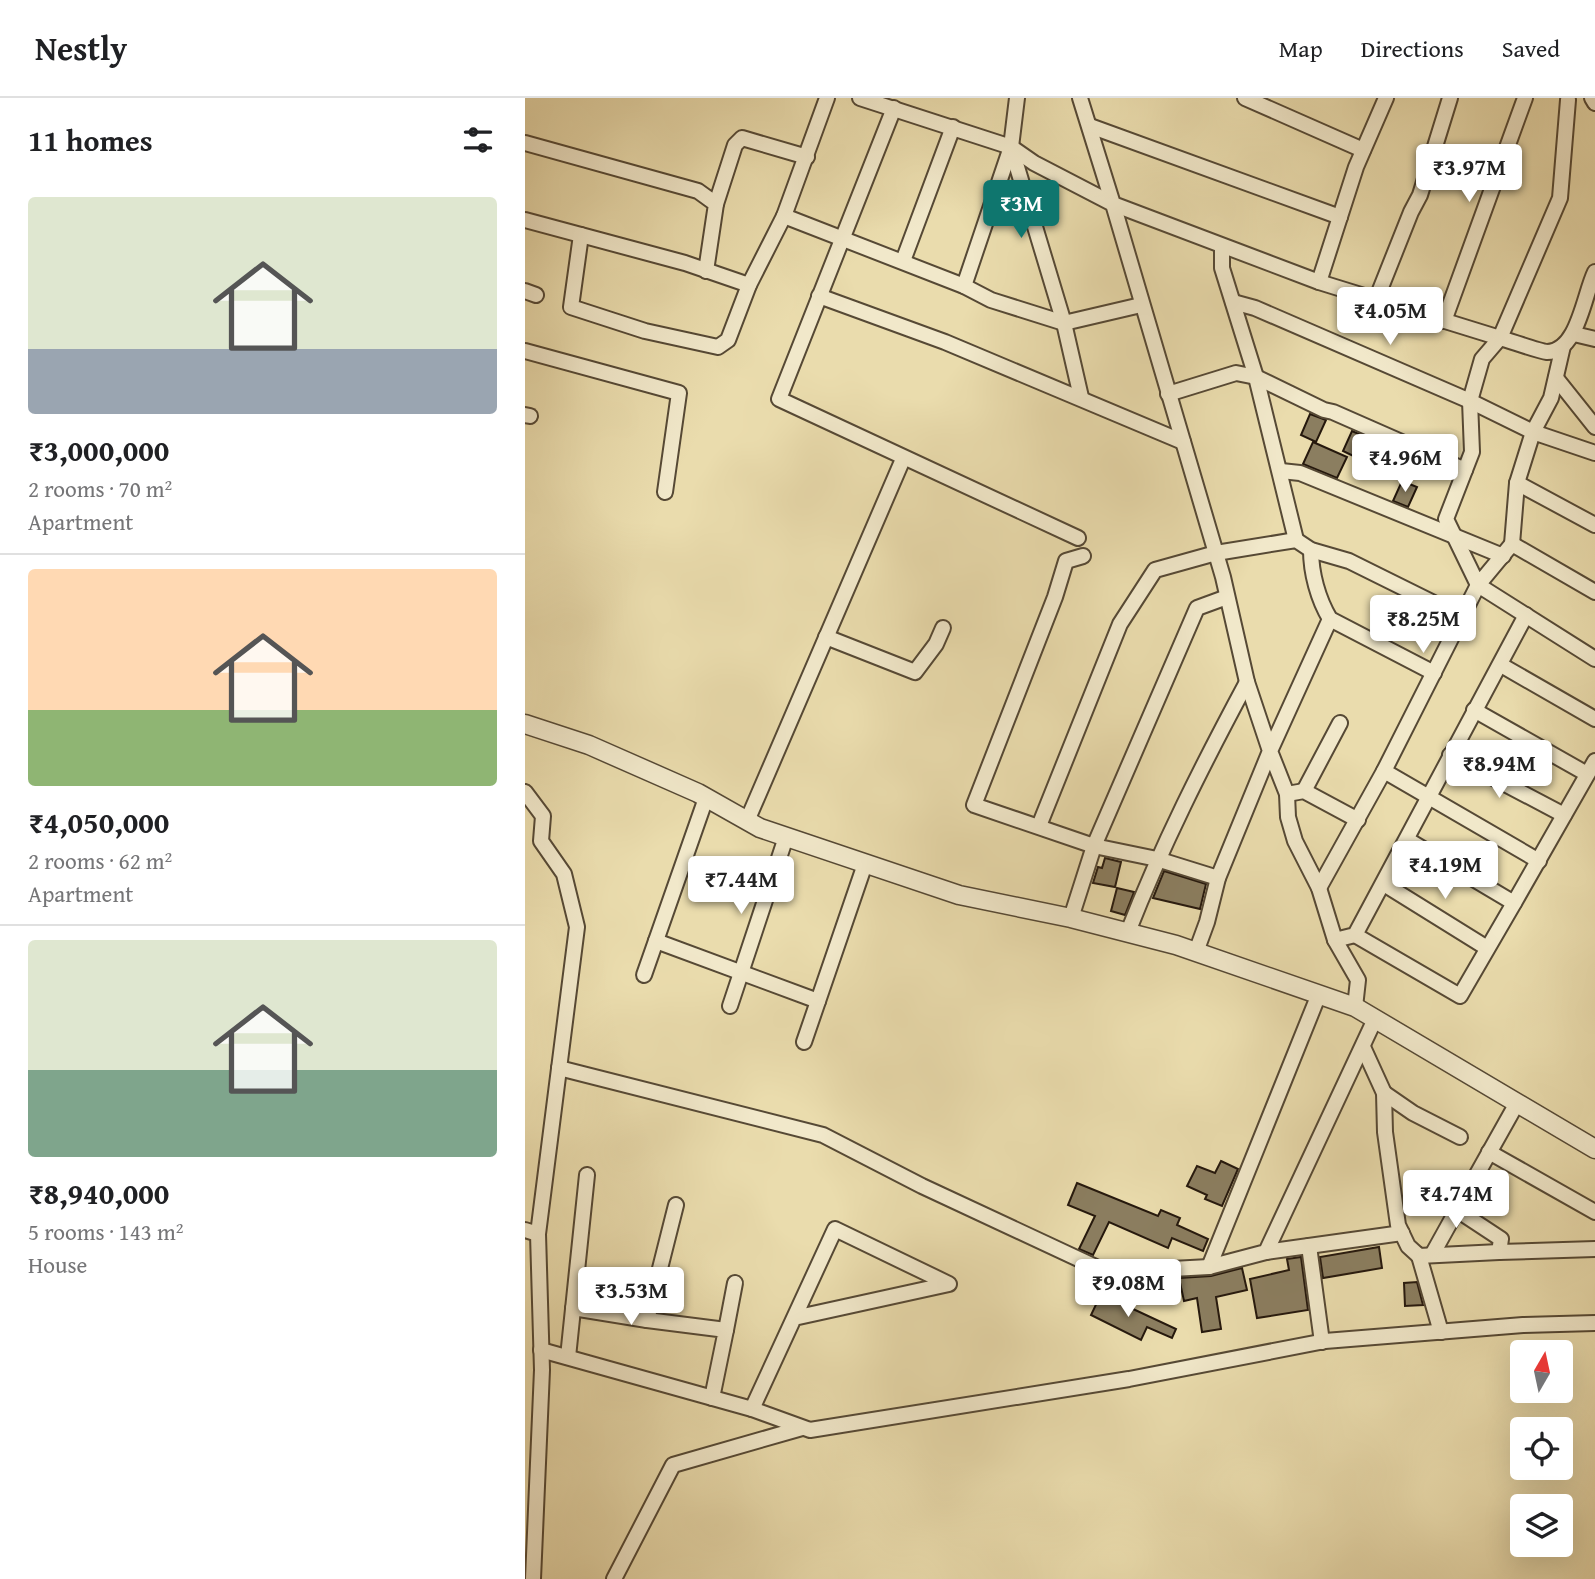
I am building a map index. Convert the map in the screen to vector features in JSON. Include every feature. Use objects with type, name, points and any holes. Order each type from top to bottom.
[{"type":"street","points":[[581,235],[571,307],[645,331],[718,347],[728,340],[750,285],[784,216],[827,98]]},
{"type":"street","points":[[860,98],[1011,147],[1034,163],[1113,204],[1319,282],[1548,352],[1563,345],[1574,334],[1595,272]]},
{"type":"street","points":[[964,286],[1011,147],[1017,98]]},
{"type":"street","points":[[1245,98],[1363,149]]},
{"type":"street","points":[[1319,282],[1363,149],[1386,98]]},
{"type":"street","points":[[1376,300],[1420,195],[1450,98]]},
{"type":"street","points":[[1444,321],[1525,98]]},
{"type":"street","points":[[1592,98],[1595,103]]},
{"type":"street","points":[[1568,99],[1560,198],[1500,338],[1482,359],[1470,401],[1472,452],[1445,519],[1478,585],[1595,659]]},
{"type":"street","points":[[1082,100],[1216,553],[1247,682],[1287,794],[1288,817],[1295,841],[1319,888],[1335,940],[1358,980],[1355,1007]]},
{"type":"street","points":[[894,108],[779,399],[903,459],[1078,538]]},
{"type":"street","points":[[903,261],[953,127]]},
{"type":"street","points":[[1090,127],[1340,217]]},
{"type":"street","points":[[706,271],[716,204],[735,145],[742,138],[807,157]]},
{"type":"street","points":[[525,143],[698,191],[716,204]]},
{"type":"street","points":[[1011,147],[1064,323],[1081,397]]},
{"type":"street","points":[[784,216],[903,261],[991,300],[1064,323],[1141,305]]},
{"type":"street","points":[[525,220],[750,285]]},
{"type":"street","points":[[1222,246],[1222,268],[1256,377],[1296,540]]},
{"type":"street","points":[[819,296],[945,342],[1183,442]]},
{"type":"street","points":[[1233,302],[1255,308],[1470,401],[1533,432],[1595,453]]},
{"type":"street","points":[[1574,334],[1595,339]]},
{"type":"street","points":[[1319,888],[1384,771],[1478,585],[1508,550],[1517,483],[1533,432],[1551,398],[1563,345]]},
{"type":"street","points":[[525,351],[679,393],[665,492]]},
{"type":"street","points":[[1168,394],[1236,373],[1256,377],[1324,410],[1465,470]]},
{"type":"street","points":[[1556,378],[1595,427]]},
{"type":"street","points":[[747,821],[903,459]]},
{"type":"street","points":[[1281,471],[1300,473],[1454,536],[1508,550],[1595,592]]},
{"type":"street","points":[[1517,483],[1595,525]]},
{"type":"street","points":[[1039,826],[1120,624],[1155,570],[1216,553],[1296,540],[1311,550],[1349,561],[1462,617]]},
{"type":"street","points":[[1311,550],[1311,565],[1330,619],[1434,673]]},
{"type":"street","points":[[1083,556],[1066,561],[1055,597],[974,805],[1094,846],[1157,859],[1218,878]]},
{"type":"street","points":[[1072,918],[1094,846],[1197,608],[1227,597]]},
{"type":"street","points":[[1355,935],[1526,615]]},
{"type":"street","points":[[1196,952],[1218,878],[1270,751],[1330,619]]},
{"type":"street","points":[[826,637],[915,673],[943,628]]},
{"type":"street","points":[[1501,665],[1595,719]]},
{"type":"street","points":[[1128,932],[1157,859],[1185,799],[1247,682]]},
{"type":"street","points":[[1474,710],[1587,774]]},
{"type":"street","points":[[1304,791],[1341,723]]},
{"type":"street","points":[[525,724],[589,745],[706,798],[747,821],[865,864],[959,895],[1128,932],[1196,952],[1355,1007],[1595,1149]]},
{"type":"street","points":[[1450,755],[1564,815]]},
{"type":"street","points":[[1335,940],[1355,935],[1460,996],[1595,761]]},
{"type":"street","points":[[1384,771],[1539,861]]},
{"type":"street","points":[[1287,794],[1304,791],[1358,820]]},
{"type":"street","points":[[525,792],[543,816],[541,841],[564,874],[577,927],[559,1068],[532,1232],[541,1350],[532,1450],[529,1556],[533,1579]]},
{"type":"street","points":[[644,975],[706,798]]},
{"type":"street","points":[[730,1006],[786,837]]},
{"type":"street","points":[[1408,840],[1514,902]]},
{"type":"street","points":[[804,1042],[865,864]]},
{"type":"street","points":[[1384,884],[1487,948]]},
{"type":"street","points":[[656,941],[818,1001]]},
{"type":"street","points":[[1209,1267],[1319,994]]},
{"type":"street","points":[[1266,1252],[1375,1019]]},
{"type":"street","points":[[1363,1047],[1384,1093],[1385,1132],[1398,1224],[1408,1246],[1426,1256],[1595,1249]]},
{"type":"street","points":[[559,1068],[823,1135],[922,1186],[1145,1290],[1163,1285],[1172,1269],[1209,1267],[1266,1252],[1402,1233]]},
{"type":"street","points":[[1384,1093],[1413,1113],[1461,1137]]},
{"type":"street","points":[[1441,1332],[1426,1256],[1457,1210],[1517,1103]]},
{"type":"street","points":[[1489,1152],[1595,1212]]},
{"type":"street","points":[[568,1357],[587,1175]]},
{"type":"street","points":[[647,1320],[676,1205]]},
{"type":"street","points":[[1457,1210],[1501,1239],[1499,1252]]},
{"type":"street","points":[[752,1409],[835,1229],[949,1284],[794,1318]]},
{"type":"street","points":[[1309,1246],[1322,1342]]},
{"type":"street","points":[[712,1398],[735,1283]]},
{"type":"street","points":[[573,1308],[726,1330]]},
{"type":"street","points":[[541,1350],[752,1409],[810,1430],[1129,1379],[1322,1342],[1523,1325],[1595,1323]]},
{"type":"street","points":[[614,1579],[673,1465],[802,1427]]},
{"type":"building","points":[[1310,414],[1326,420],[1316,442],[1301,435]]},
{"type":"building","points":[[1352,431],[1411,457],[1401,479],[1343,451]]},
{"type":"building","points":[[1313,442],[1347,457],[1337,478],[1303,464]]},
{"type":"building","points":[[1402,481],[1417,487],[1408,507],[1393,501]]},
{"type":"building","points":[[1105,858],[1121,862],[1115,887],[1093,883],[1098,867],[1102,868]]},
{"type":"building","points":[[1164,871],[1206,884],[1200,909],[1153,898]]},
{"type":"building","points":[[1117,888],[1134,892],[1125,915],[1111,911]]},
{"type":"building","points":[[1221,1161],[1238,1169],[1222,1206],[1205,1199],[1207,1195],[1187,1186],[1197,1166],[1215,1173]]},
{"type":"building","points":[[1077,1183],[1158,1216],[1161,1210],[1180,1218],[1177,1225],[1208,1239],[1203,1251],[1172,1238],[1168,1248],[1109,1222],[1093,1255],[1079,1249],[1095,1216],[1068,1205]]},
{"type":"building","points":[[1379,1247],[1382,1268],[1323,1278],[1320,1257]]},
{"type":"building","points":[[1301,1257],[1308,1310],[1257,1318],[1250,1279],[1289,1270],[1287,1259]]},
{"type":"building","points":[[1242,1268],[1247,1290],[1216,1297],[1221,1329],[1202,1332],[1197,1298],[1184,1301],[1179,1278],[1211,1276]]},
{"type":"building","points":[[1417,1282],[1423,1305],[1405,1306],[1404,1283]]},
{"type":"building","points":[[1101,1294],[1176,1329],[1172,1338],[1147,1327],[1141,1340],[1091,1315]]}]
